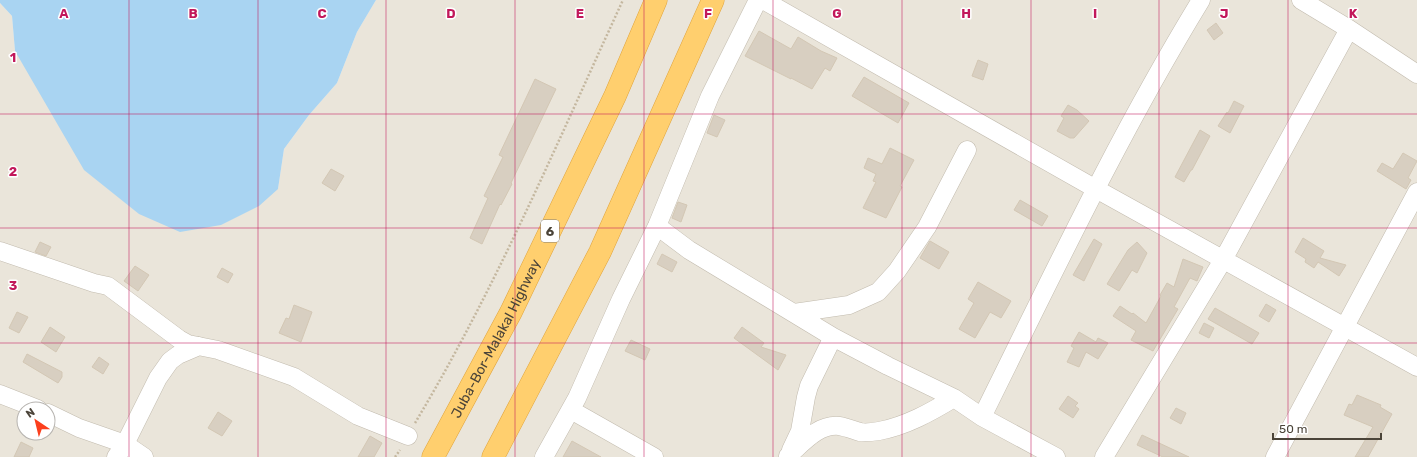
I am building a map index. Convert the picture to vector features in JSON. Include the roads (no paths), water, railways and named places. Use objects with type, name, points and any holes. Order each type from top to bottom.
[{"type":"highway","name":"Juba-Bor-Malakal Highway","points":[[433,457],[511,312],[615,96],[656,0]]},
{"type":"highway","points":[[493,457],[600,252],[713,0]]},
{"type":"street","points":[[544,457],[571,410],[621,299],[657,226],[710,96],[758,0]]},
{"type":"street","points":[[764,0],[1096,189],[1417,367]]},
{"type":"street","points":[[982,417],[1096,189],[1166,58],[1201,0]]},
{"type":"street","points":[[1301,0],[1349,29],[1417,74]]},
{"type":"street","points":[[1104,457],[1223,260],[1349,29]]},
{"type":"street","points":[[794,313],[849,305],[878,292],[896,271],[927,227],[967,150]]},
{"type":"street","points":[[1274,457],[1417,192]]},
{"type":"street","points":[[657,226],[689,250],[833,337],[954,398],[982,417],[1056,457]]},
{"type":"street","points":[[1,254],[108,286],[179,339],[188,344],[218,350],[294,377],[358,416],[408,436]]},
{"type":"street","points":[[788,457],[800,431],[805,402],[810,386],[833,337]]},
{"type":"street","points":[[120,451],[158,378],[170,362],[178,355],[199,346]]},
{"type":"street","points":[[0,394],[18,401]]},
{"type":"street","points":[[788,457],[811,435],[827,427],[840,426],[862,432],[879,431],[911,421],[931,412],[954,398]]},
{"type":"street","points":[[571,410],[654,457]]},
{"type":"street","points":[[56,417],[120,451],[144,457]]},
{"type":"water","points":[[0,0],[376,0],[357,32],[337,83],[309,115],[284,149],[278,189],[259,206],[221,225],[180,232],[139,214],[84,170],[15,51],[12,16],[0,3]]}]
